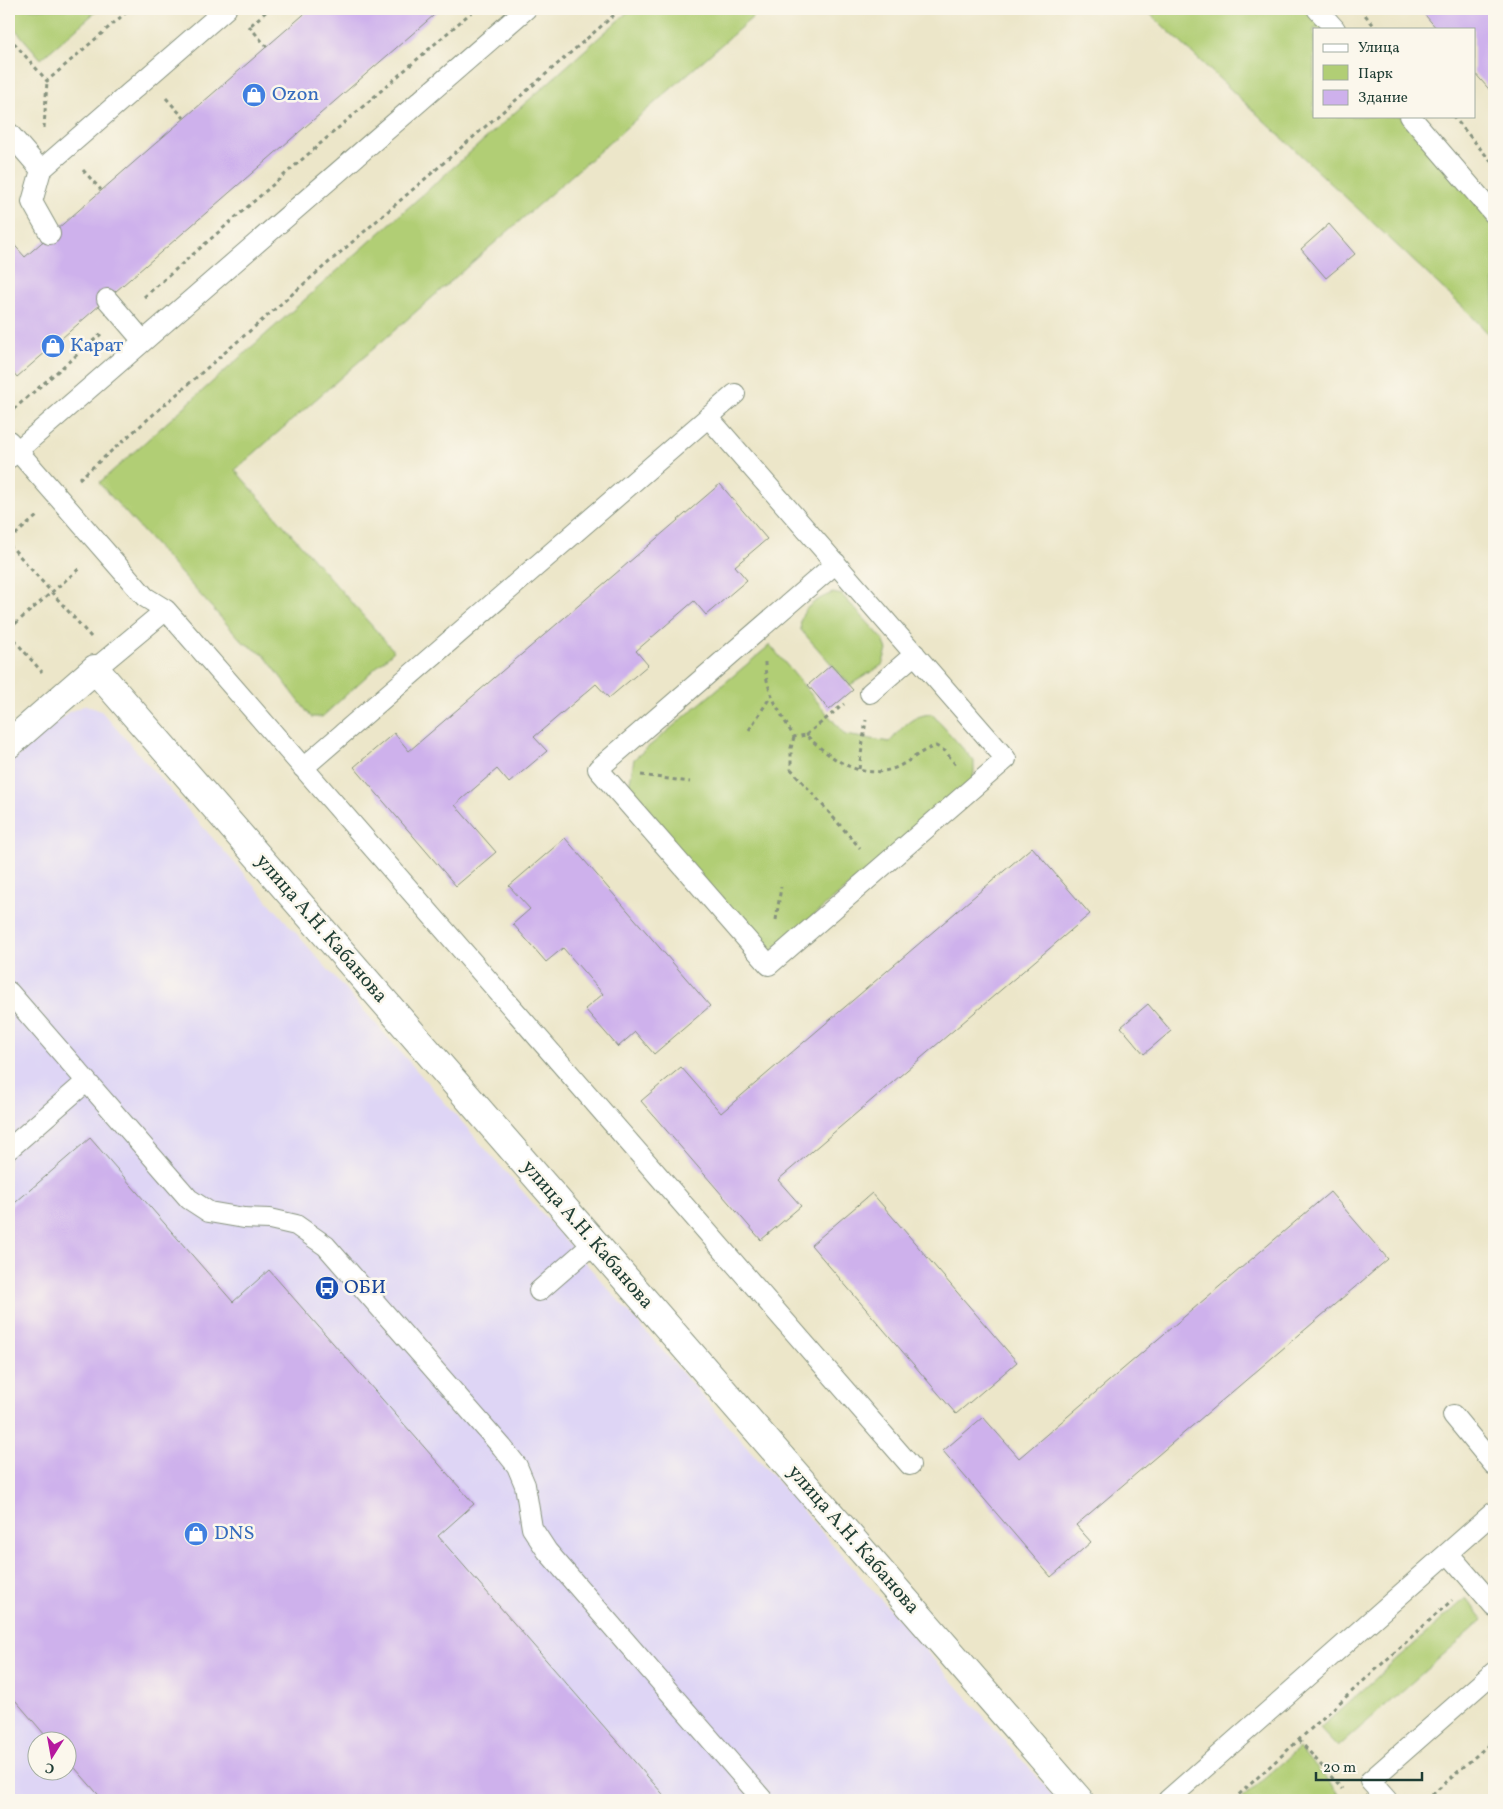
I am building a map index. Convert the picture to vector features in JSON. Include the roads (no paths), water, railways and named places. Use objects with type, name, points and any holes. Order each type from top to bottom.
[{"type":"street","points":[[9,744],[94,669]]},
{"type":"street","name":"улица А.Н. Кабанова","points":[[94,669],[1079,1800]]},
{"type":"lane","points":[[50,234],[32,202],[41,170],[226,9]]},
{"type":"lane","points":[[526,9],[143,341],[11,450],[58,498],[145,597],[166,610],[910,1465]]},
{"type":"lane","points":[[1317,9],[1334,28]]},
{"type":"lane","points":[[1412,118],[1494,214]]},
{"type":"lane","points":[[9,133],[41,170]]},
{"type":"lane","points":[[107,299],[143,341]]},
{"type":"lane","points":[[303,768],[735,394]]},
{"type":"lane","points":[[708,417],[836,563],[1006,759],[769,965],[598,769],[836,563]]},
{"type":"lane","points":[[94,669],[166,610]]},
{"type":"lane","points":[[870,693],[915,654]]},
{"type":"lane","points":[[9,992],[189,1199],[209,1212],[296,1224],[326,1246],[517,1466],[525,1485],[532,1528],[547,1552],[763,1800]]},
{"type":"lane","points":[[9,1149],[86,1082]]},
{"type":"lane","points":[[538,1291],[594,1243]]},
{"type":"lane","points":[[1453,1415],[1494,1465]]},
{"type":"lane","points":[[1168,1800],[1494,1512]]},
{"type":"lane","points":[[1448,1553],[1494,1606]]},
{"type":"lane","points":[[1387,1800],[1370,1781],[1494,1672]]},
{"type":"place","name":"Ozon","points":[[254,95]]},
{"type":"place","name":"Карат","points":[[53,346]]},
{"type":"place","name":"ОБИ","points":[[327,1288]]},
{"type":"place","name":"DNS","points":[[196,1534]]}]
